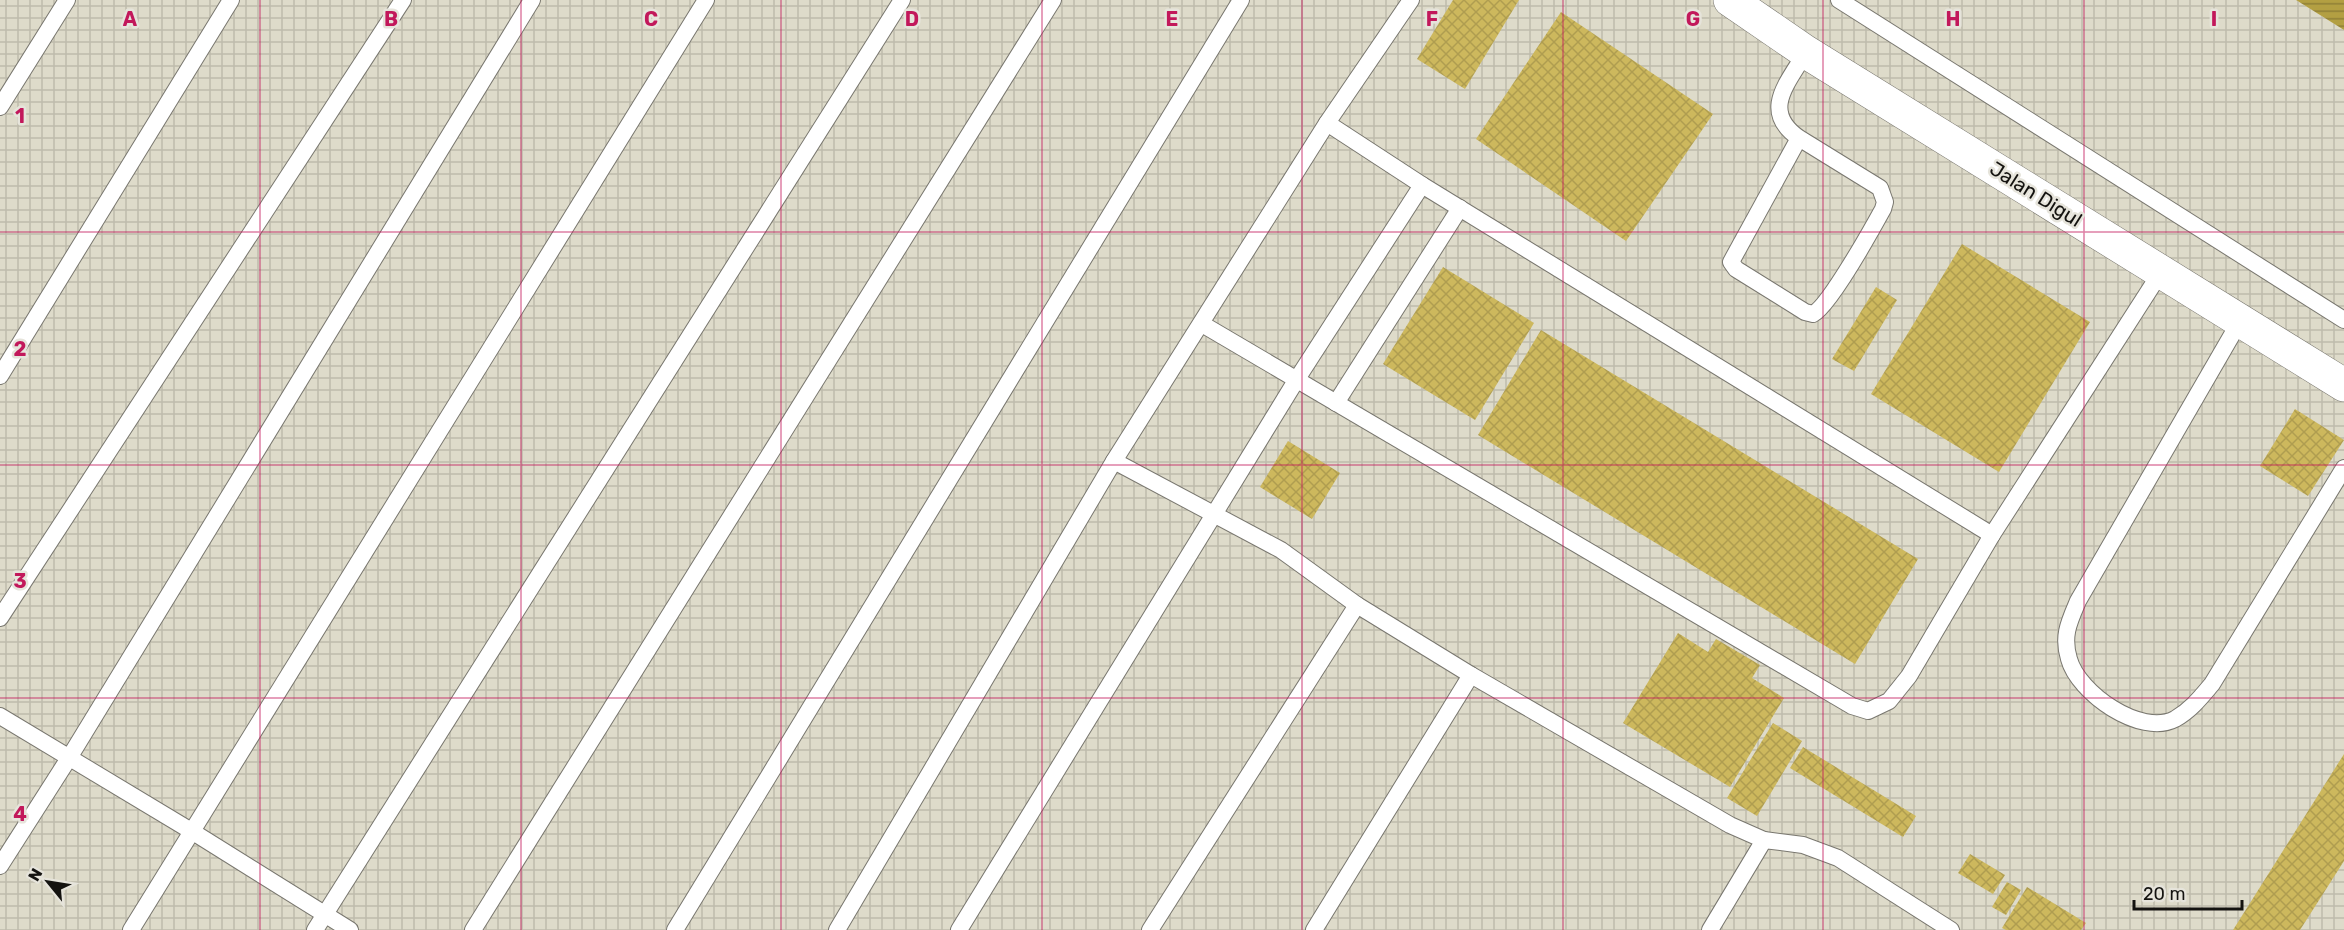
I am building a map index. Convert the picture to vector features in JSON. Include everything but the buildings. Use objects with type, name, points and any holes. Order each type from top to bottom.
[{"type":"street","name":"Jalan Digul","points":[[1730,0],[1806,52],[2344,385]]},
{"type":"lane","points":[[0,107],[67,0]]},
{"type":"lane","points":[[0,376],[231,0]]},
{"type":"lane","points":[[0,618],[403,0]]},
{"type":"lane","points":[[0,866],[69,758],[532,0]]},
{"type":"lane","points":[[131,930],[706,0]]},
{"type":"lane","points":[[315,930],[902,0]]},
{"type":"lane","points":[[473,930],[1053,0]]},
{"type":"lane","points":[[675,930],[1241,0]]},
{"type":"lane","points":[[837,930],[1114,461],[1327,123],[1411,0]]},
{"type":"lane","points":[[1839,0],[2344,320]]},
{"type":"lane","points":[[1799,138],[1731,262],[1736,269],[1809,314],[1817,312],[1821,307],[1854,258],[1885,202],[1880,188],[1799,138],[1786,129],[1781,121],[1778,113],[1782,93],[1806,52]]},
{"type":"lane","points":[[1327,123],[1422,185],[1992,535]]},
{"type":"lane","points":[[958,930],[1297,379],[1422,185]]},
{"type":"lane","points":[[1336,403],[1460,208]]},
{"type":"lane","points":[[1202,324],[1842,700],[1868,711],[1888,701],[1909,676],[1992,535],[2161,272]]},
{"type":"lane","points":[[2240,321],[2078,601],[2065,631],[2069,660],[2086,689],[2123,715],[2148,723],[2174,720],[2194,705],[2212,684],[2344,468]]},
{"type":"lane","points":[[1114,461],[1281,550],[1358,605],[1471,675],[1730,825],[1764,840],[1803,845],[1838,858],[1951,930]]},
{"type":"lane","points":[[1150,930],[1358,605]]},
{"type":"lane","points":[[1314,930],[1471,675]]},
{"type":"lane","points":[[0,716],[350,930]]},
{"type":"lane","points":[[1710,930],[1764,840]]},
{"type":"shaded area","points":[[0,0],[2296,0],[2344,30],[2344,930],[0,930]]},
{"type":"shaded area","points":[[2296,0],[2344,0],[2344,30]]}]
